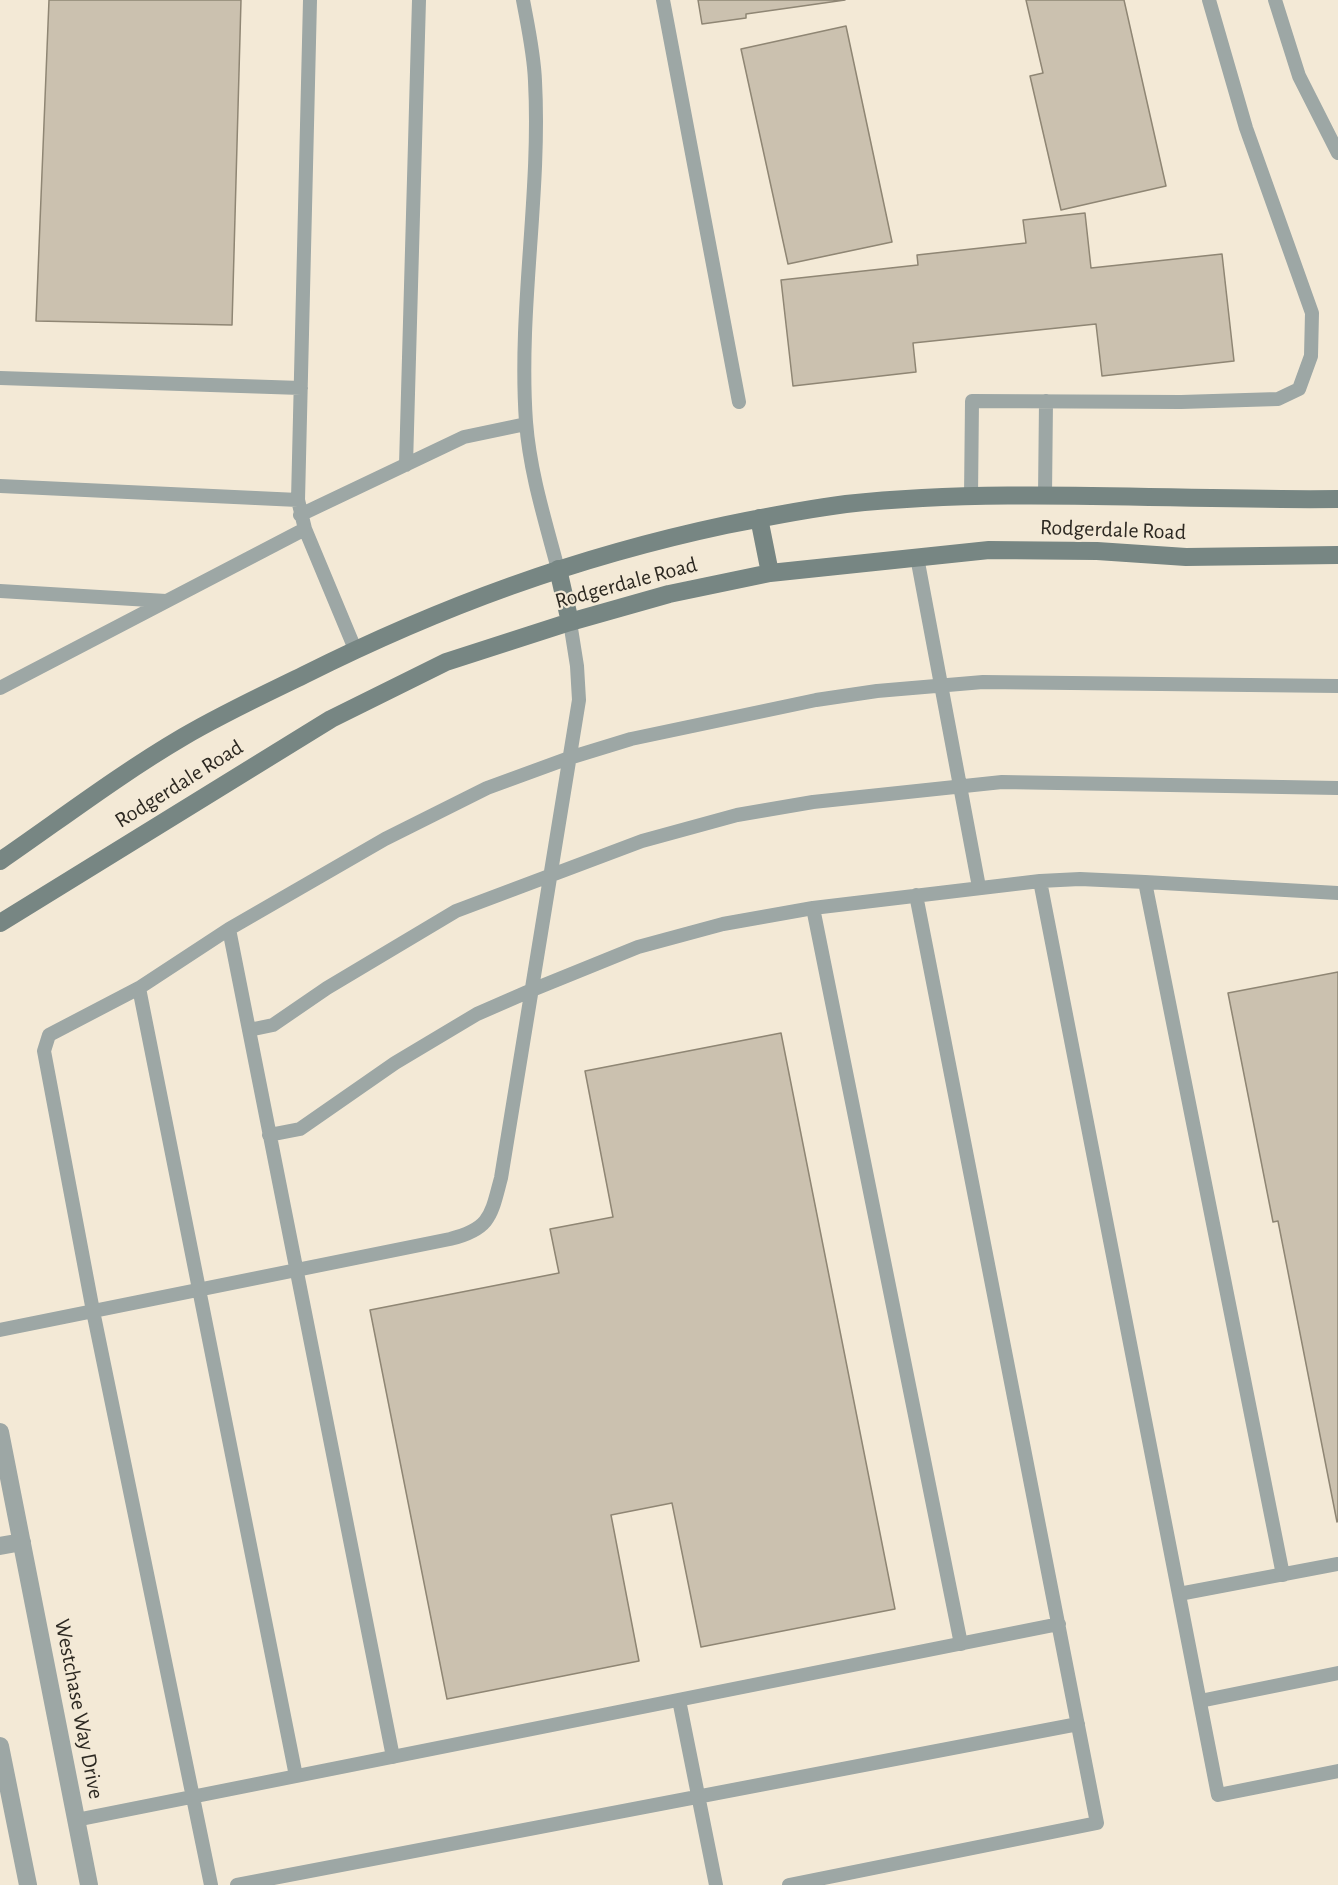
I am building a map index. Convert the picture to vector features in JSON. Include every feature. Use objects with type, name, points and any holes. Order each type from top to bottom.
[{"type":"street","name":"Rodgerdale Road","points":[[0,861],[106,786],[185,736],[355,649],[444,610],[558,569],[660,539],[759,518],[844,505],[971,497],[1338,499]]},
{"type":"street","points":[[759,518],[770,573]]},
{"type":"street","name":"Rodgerdale Road","points":[[0,923],[332,719],[446,662],[570,622],[669,594],[770,573],[989,550],[1097,551],[1186,557],[1338,555]]},
{"type":"street","points":[[558,569],[570,622]]},
{"type":"street","name":"Westchase Way Drive","points":[[0,1432],[89,1885]]},
{"type":"street","points":[[0,1546],[22,1542]]},
{"type":"street","points":[[0,1746],[28,1885]]},
{"type":"lane","points":[[310,0],[298,500],[305,529],[355,649]]},
{"type":"lane","points":[[406,465],[419,0]]},
{"type":"lane","points":[[523,0],[535,80],[535,138],[524,380],[526,424],[534,481],[558,569]]},
{"type":"lane","points":[[663,0],[739,402]]},
{"type":"lane","points":[[971,497],[972,401],[1181,402],[1278,399],[1299,389],[1311,356],[1312,313],[1246,128],[1209,0]]},
{"type":"lane","points":[[1275,0],[1299,76],[1338,153]]},
{"type":"lane","points":[[0,378],[301,388]]},
{"type":"lane","points":[[1045,496],[1046,401]]},
{"type":"lane","points":[[300,515],[464,437],[526,424]]},
{"type":"lane","points":[[0,486],[298,500]]},
{"type":"lane","points":[[0,688],[305,529]]},
{"type":"lane","points":[[917,557],[979,887]]},
{"type":"lane","points":[[0,591],[167,601]]},
{"type":"lane","points":[[0,1330],[472,1233],[490,1217],[501,1178],[579,700],[577,666],[570,622]]},
{"type":"lane","points":[[211,1885],[93,1311],[44,1051],[49,1035],[139,987],[229,930],[385,839],[487,788],[569,758],[632,739],[816,700],[941,685],[983,682],[1338,686]]},
{"type":"lane","points":[[249,1030],[273,1025],[327,988],[456,911],[642,841],[737,815],[813,802],[1002,782],[1338,788]]},
{"type":"lane","points":[[270,1135],[300,1130],[430,1041],[477,1014],[638,947],[723,924],[813,908],[1040,881],[1080,879],[1338,893]]},
{"type":"lane","points":[[1040,881],[1218,1795],[1338,1771]]},
{"type":"lane","points":[[1145,882],[1283,1575]]},
{"type":"lane","points":[[789,1885],[1097,1823],[916,895]]},
{"type":"lane","points":[[813,908],[961,1644]]},
{"type":"lane","points":[[229,930],[393,1757]]},
{"type":"lane","points":[[139,987],[296,1776]]},
{"type":"lane","points":[[1179,1594],[1338,1564]]},
{"type":"lane","points":[[76,1820],[1059,1624]]},
{"type":"lane","points":[[1200,1701],[1338,1673]]},
{"type":"lane","points":[[679,1700],[716,1885]]},
{"type":"lane","points":[[237,1885],[1078,1724]]},
{"type":"building","points":[[49,0],[241,0],[232,325],[36,321]]},
{"type":"building","points":[[698,0],[845,0],[746,14],[746,18],[702,24]]},
{"type":"building","points":[[1026,0],[1124,0],[1166,186],[1061,210],[1030,76],[1043,73]]},
{"type":"building","points":[[846,26],[892,242],[788,264],[741,49]]},
{"type":"building","points":[[1085,213],[1091,268],[1222,254],[1234,361],[1102,376],[1096,324],[913,343],[916,372],[793,386],[781,280],[918,265],[917,255],[1026,243],[1023,220]]},
{"type":"building","points":[[1338,972],[1337,1522],[1278,1221],[1273,1222],[1228,993]]},
{"type":"building","points":[[781,1033],[895,1609],[701,1647],[672,1503],[611,1515],[639,1661],[447,1699],[370,1310],[559,1273],[550,1229],[613,1217],[585,1071]]}]
